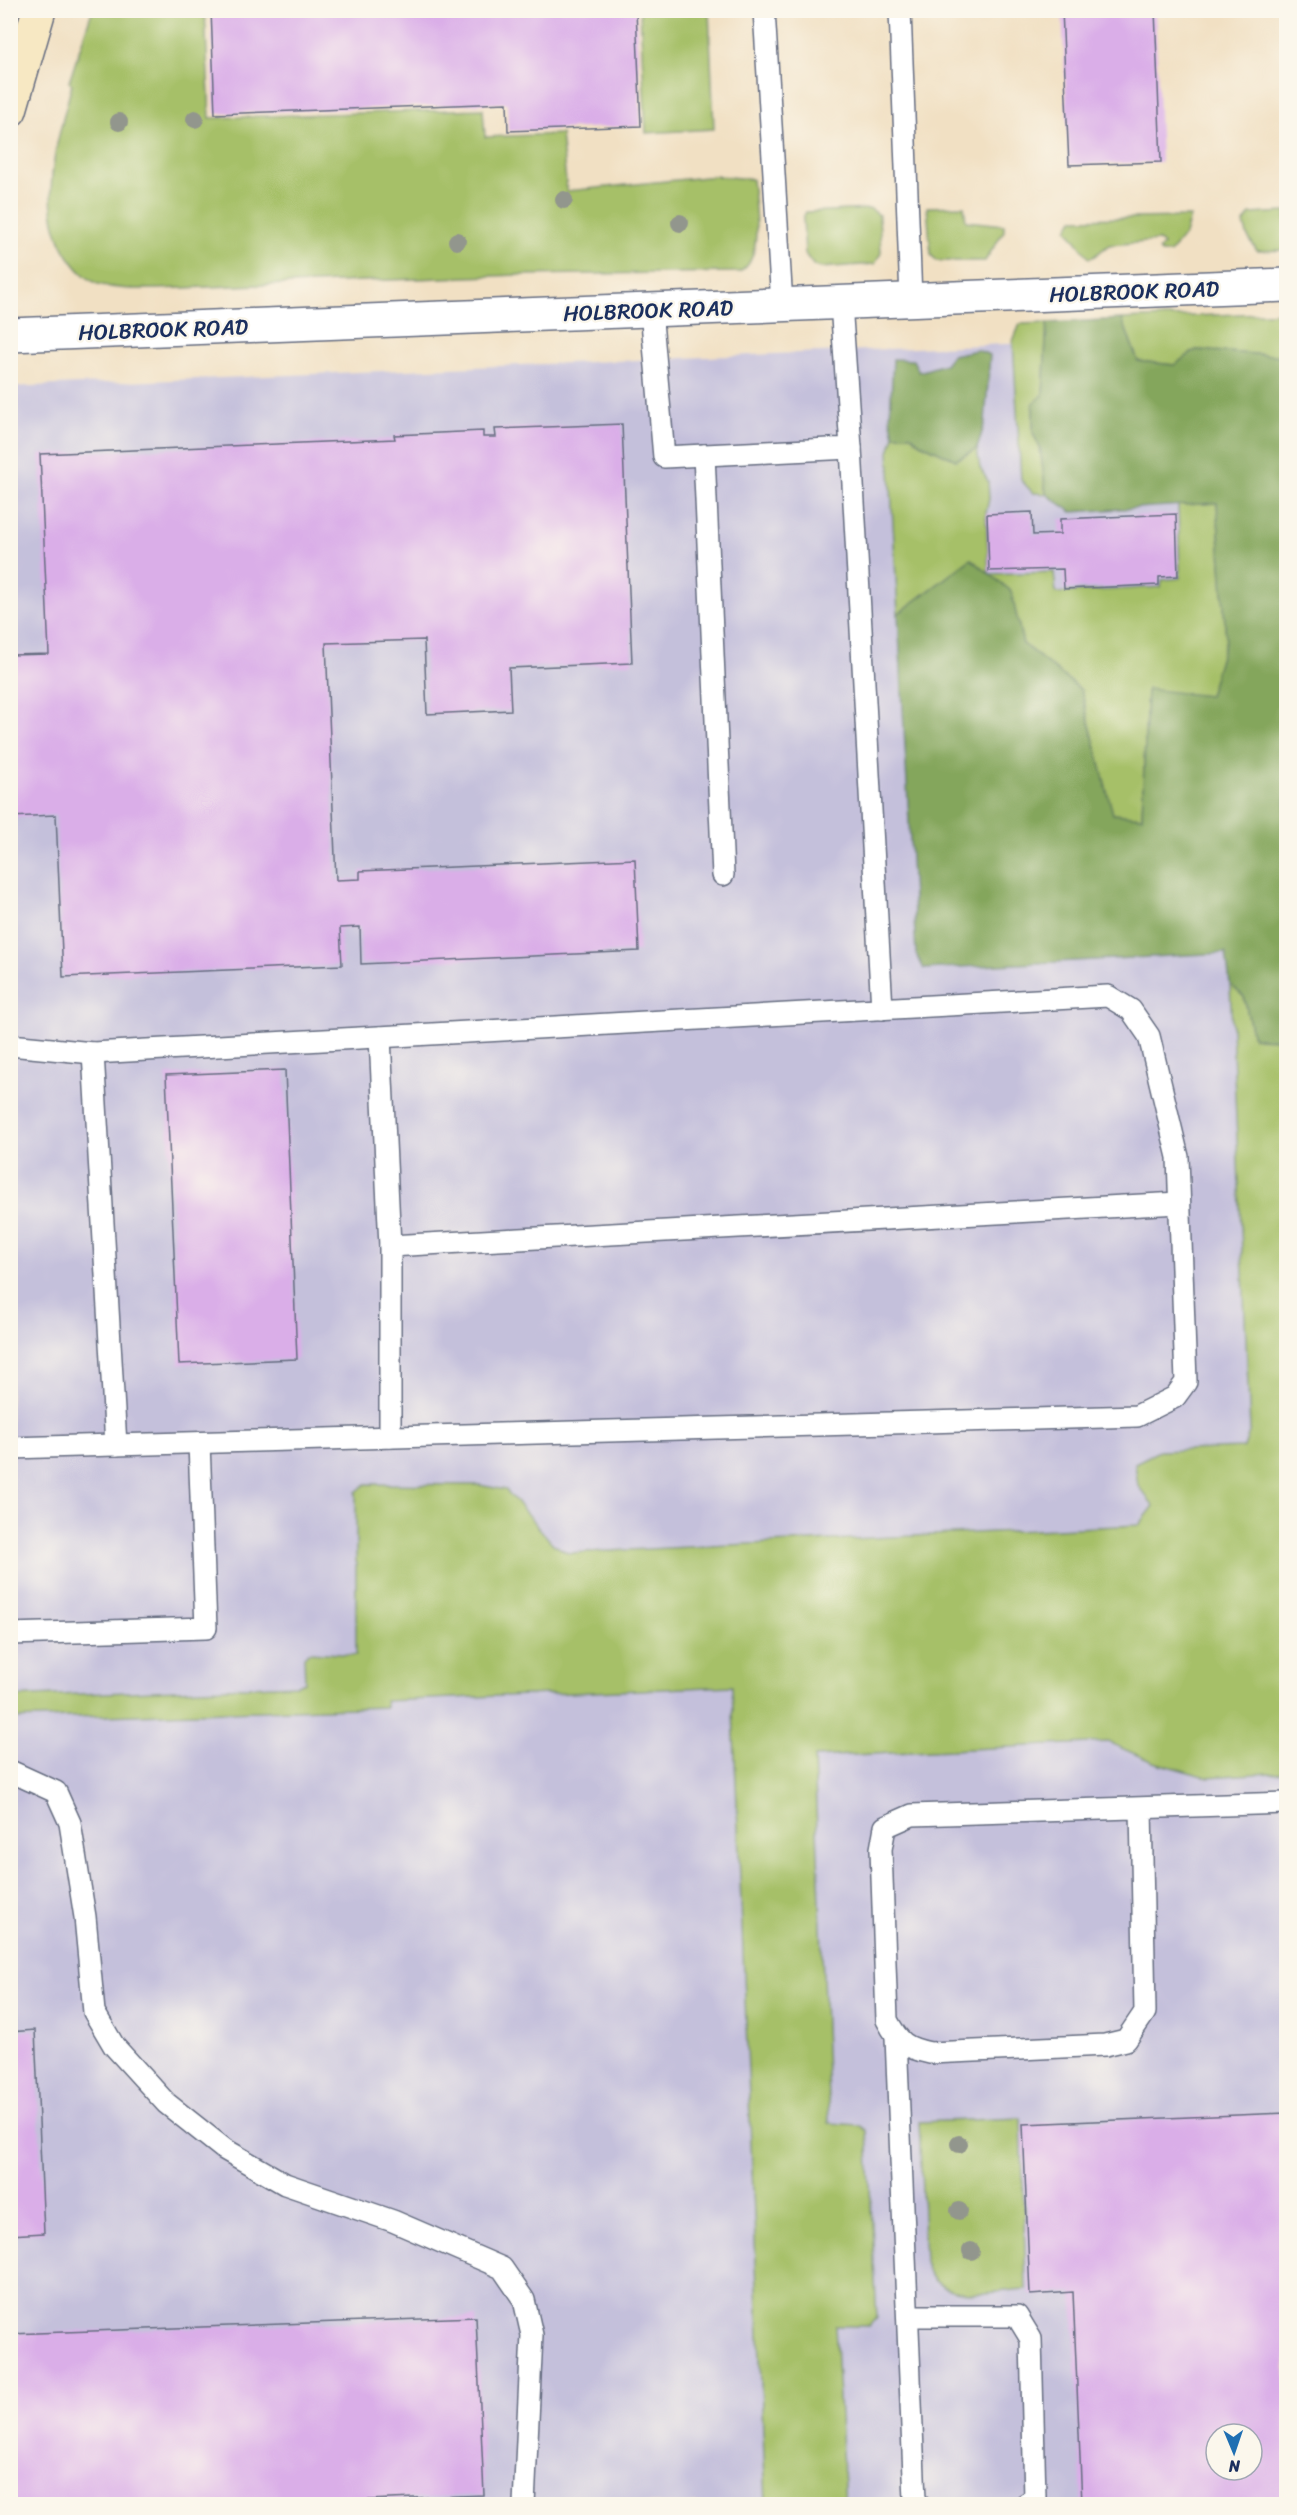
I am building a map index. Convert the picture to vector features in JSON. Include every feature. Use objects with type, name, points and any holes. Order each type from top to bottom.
[{"type":"street","points":[[10,110],[39,10]]},
{"type":"street","name":"HOLBROOK ROAD","points":[[10,335],[1287,285]]},
{"type":"lane","points":[[764,10],[782,305]]},
{"type":"lane","points":[[900,10],[911,299]]},
{"type":"lane","points":[[842,303],[882,1009]]},
{"type":"lane","points":[[651,310],[664,458],[851,448]]},
{"type":"lane","points":[[704,455],[723,875]]},
{"type":"lane","points":[[10,1046],[93,1053],[1108,996],[1131,1010],[1149,1035],[1178,1157],[1186,1382],[1175,1397],[1137,1416],[10,1448]]},
{"type":"lane","points":[[380,1036],[390,1246],[390,1437]]},
{"type":"lane","points":[[93,1053],[116,1445]]},
{"type":"lane","points":[[390,1246],[1179,1203]]},
{"type":"lane","points":[[10,1634],[206,1628],[199,1443]]},
{"type":"lane","points":[[10,1771],[56,1792],[70,1822],[85,1917],[94,2012],[114,2046],[166,2103],[224,2149],[285,2184],[393,2221],[502,2268],[524,2300],[532,2335],[524,2505]]},
{"type":"lane","points":[[1141,1808],[1145,2012],[1126,2040],[1105,2045],[930,2053],[910,2049],[896,2037],[887,2020],[881,1849],[885,1827],[912,1815],[1287,1803]]},
{"type":"lane","points":[[896,2037],[915,2500],[919,2505]]},
{"type":"lane","points":[[908,2316],[1017,2316],[1031,2338],[1035,2498],[1026,2505]]},
{"type":"shaded area","points":[[1286,332],[1286,2504],[11,2504],[10,387]]},
{"type":"green space","points":[[92,11],[205,11],[210,118],[483,109],[485,137],[561,134],[567,191],[716,176],[752,179],[756,230],[752,256],[747,266],[739,272],[518,275],[157,289],[120,288],[98,284],[79,270],[61,244],[54,222],[51,199],[55,152],[72,84],[69,82]]},
{"type":"green space","points":[[640,11],[709,11],[714,129],[646,133]]},
{"type":"green space","points":[[964,206],[966,221],[1004,225],[1004,231],[985,261],[937,261],[931,255],[927,207]]},
{"type":"green space","points":[[871,209],[879,215],[881,253],[875,264],[820,268],[814,266],[805,254],[803,218],[806,212]]},
{"type":"green space","points":[[1286,212],[1286,250],[1257,251],[1247,235],[1244,223],[1250,214]]},
{"type":"green space","points":[[1190,217],[1185,234],[1170,253],[1161,253],[1159,250],[1163,245],[1159,241],[1109,245],[1089,258],[1067,229],[1073,219]]},
{"type":"green space","points":[[1286,312],[1286,356],[1196,350],[1174,365],[1138,361],[1122,319]]},
{"type":"green space","points":[[1122,319],[1138,361],[1174,365],[1196,350],[1286,356],[1286,1039],[1253,1038],[1244,997],[1230,984],[1226,953],[924,969],[916,954],[898,614],[971,559],[1011,591],[1023,644],[1081,690],[1113,814],[1142,817],[1147,689],[1209,696],[1226,639],[1217,503],[1072,512],[1046,494],[1040,448],[1033,433],[1033,404],[1043,395],[1047,323]]},
{"type":"green space","points":[[1047,323],[1043,395],[1033,404],[1033,433],[1040,448],[1046,494],[1033,493],[1021,480],[1013,341],[1020,324]]},
{"type":"green space","points":[[977,350],[990,355],[985,422],[977,449],[956,460],[920,443],[911,435],[894,435],[890,418],[893,359],[913,360],[919,372],[945,364],[952,355]]},
{"type":"green space","points":[[894,435],[911,435],[920,443],[956,460],[977,449],[980,468],[988,481],[989,499],[986,513],[989,574],[971,559],[898,614],[889,452]]},
{"type":"green space","points":[[1217,503],[1226,639],[1209,697],[1147,690],[1142,818],[1112,814],[1081,690],[1023,644],[1010,591],[989,574],[1054,572],[1056,593],[1161,587],[1162,580],[1180,578],[1178,505]]},
{"type":"green space","points":[[1230,984],[1244,997],[1253,1038],[1286,1039],[1286,1772],[1207,1777],[1153,1762],[1108,1742],[814,1757],[829,2123],[859,2125],[867,2131],[877,2318],[870,2326],[835,2326],[845,2504],[766,2504],[732,1686],[385,1701],[386,1707],[11,1719],[10,1697],[297,1685],[305,1682],[304,1656],[309,1652],[356,1655],[356,1492],[366,1484],[479,1485],[506,1490],[553,1544],[568,1553],[1139,1525],[1154,1506],[1138,1486],[1135,1463],[1159,1451],[1244,1448],[1250,1429]]},
{"type":"green space","points":[[1021,2118],[1026,2289],[967,2293],[940,2285],[931,2276],[925,2262],[919,2122]]},
{"type":"building","points":[[211,10],[636,10],[641,126],[508,131],[507,103],[215,114]]},
{"type":"building","points":[[1062,10],[1155,10],[1161,162],[1069,165]]},
{"type":"building","points":[[622,424],[632,663],[509,668],[511,710],[427,714],[424,640],[326,643],[336,880],[360,879],[360,871],[635,859],[639,951],[361,964],[360,927],[340,928],[342,965],[63,977],[56,815],[10,817],[10,655],[49,654],[40,454],[395,439],[394,435],[483,431],[483,437],[496,437],[495,429]]},
{"type":"building","points":[[1032,512],[1033,535],[1060,534],[1060,519],[1176,514],[1178,576],[1159,577],[1159,585],[1064,589],[1063,569],[989,571],[987,514]]},
{"type":"building","points":[[285,1070],[297,1359],[179,1364],[166,1075]]},
{"type":"building","points":[[35,2030],[44,2233],[10,2235],[10,2032]]},
{"type":"building","points":[[1286,2113],[1286,2504],[1082,2504],[1073,2292],[1030,2295],[1023,2124]]},
{"type":"building","points":[[476,2317],[484,2495],[275,2504],[10,2504],[10,2334]]}]
